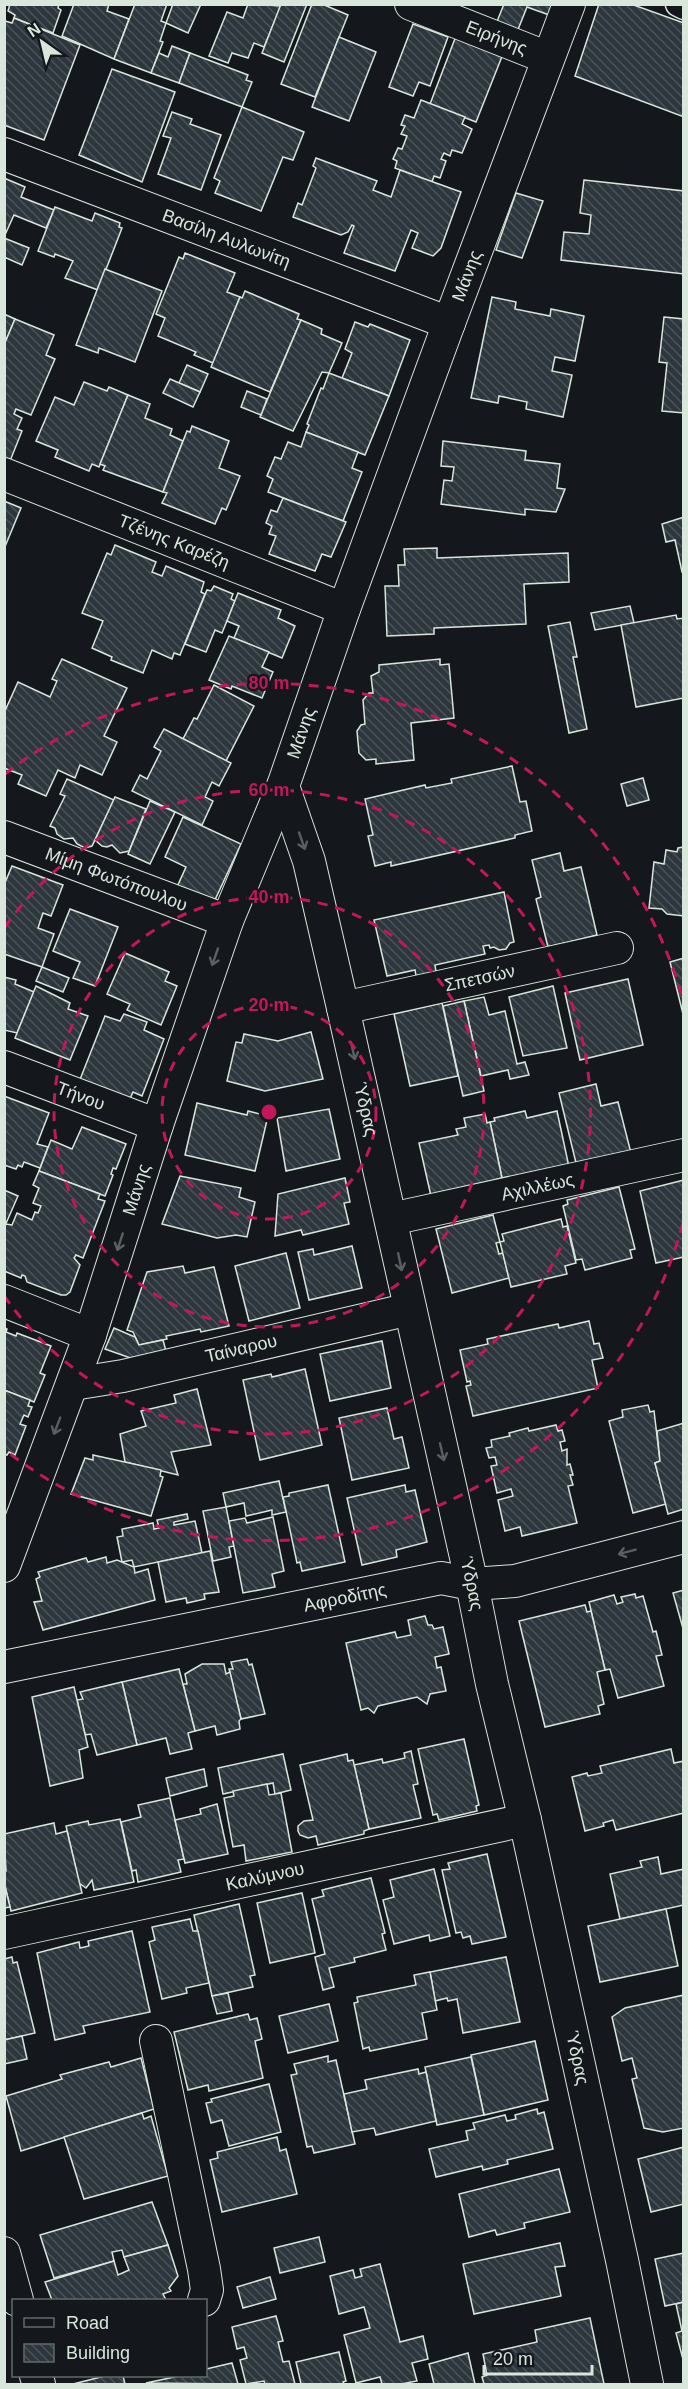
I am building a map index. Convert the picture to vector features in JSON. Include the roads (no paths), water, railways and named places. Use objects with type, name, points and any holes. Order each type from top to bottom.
[{"type":"street","name":"Ειρήνης","points":[[411,4],[548,58]]},
{"type":"street","name":"Μάνης","points":[[4,1566],[16,1499],[73,1383],[157,1125],[227,921],[283,786],[344,609],[448,323],[569,4]]},
{"type":"street","points":[[678,4],[684,7]]},
{"type":"street","name":"Βασίλη Αυλωνίτη","points":[[4,153],[448,323]]},
{"type":"street","name":"Τζένης Καρέζη","points":[[4,474],[344,609]]},
{"type":"street","name":"Ύδρας","points":[[283,786],[309,861],[343,1008],[472,1584],[492,1684],[525,1820],[622,2260],[647,2385]]},
{"type":"street","name":"Μίμη Φωτόπουλου","points":[[4,837],[227,921]]},
{"type":"street","name":"Σπετσών","points":[[343,1008],[617,948]]},
{"type":"street","name":"Τήνου","points":[[4,1067],[157,1125]]},
{"type":"street","name":"Αχιλλέως","points":[[391,1219],[684,1155]]},
{"type":"street","points":[[4,1301],[90,1335]]},
{"type":"street","name":"Ταίναρου","points":[[73,1383],[123,1376],[410,1309]]},
{"type":"street","name":"Αφροδίτης","points":[[4,1667],[441,1578],[472,1584],[515,1581],[684,1537]]},
{"type":"street","name":"Καλύμνου","points":[[4,1933],[525,1820]]},
{"type":"street","points":[[156,2041],[204,2269],[207,2290],[205,2299]]},
{"type":"street","points":[[4,2253],[16,2299]]}]
